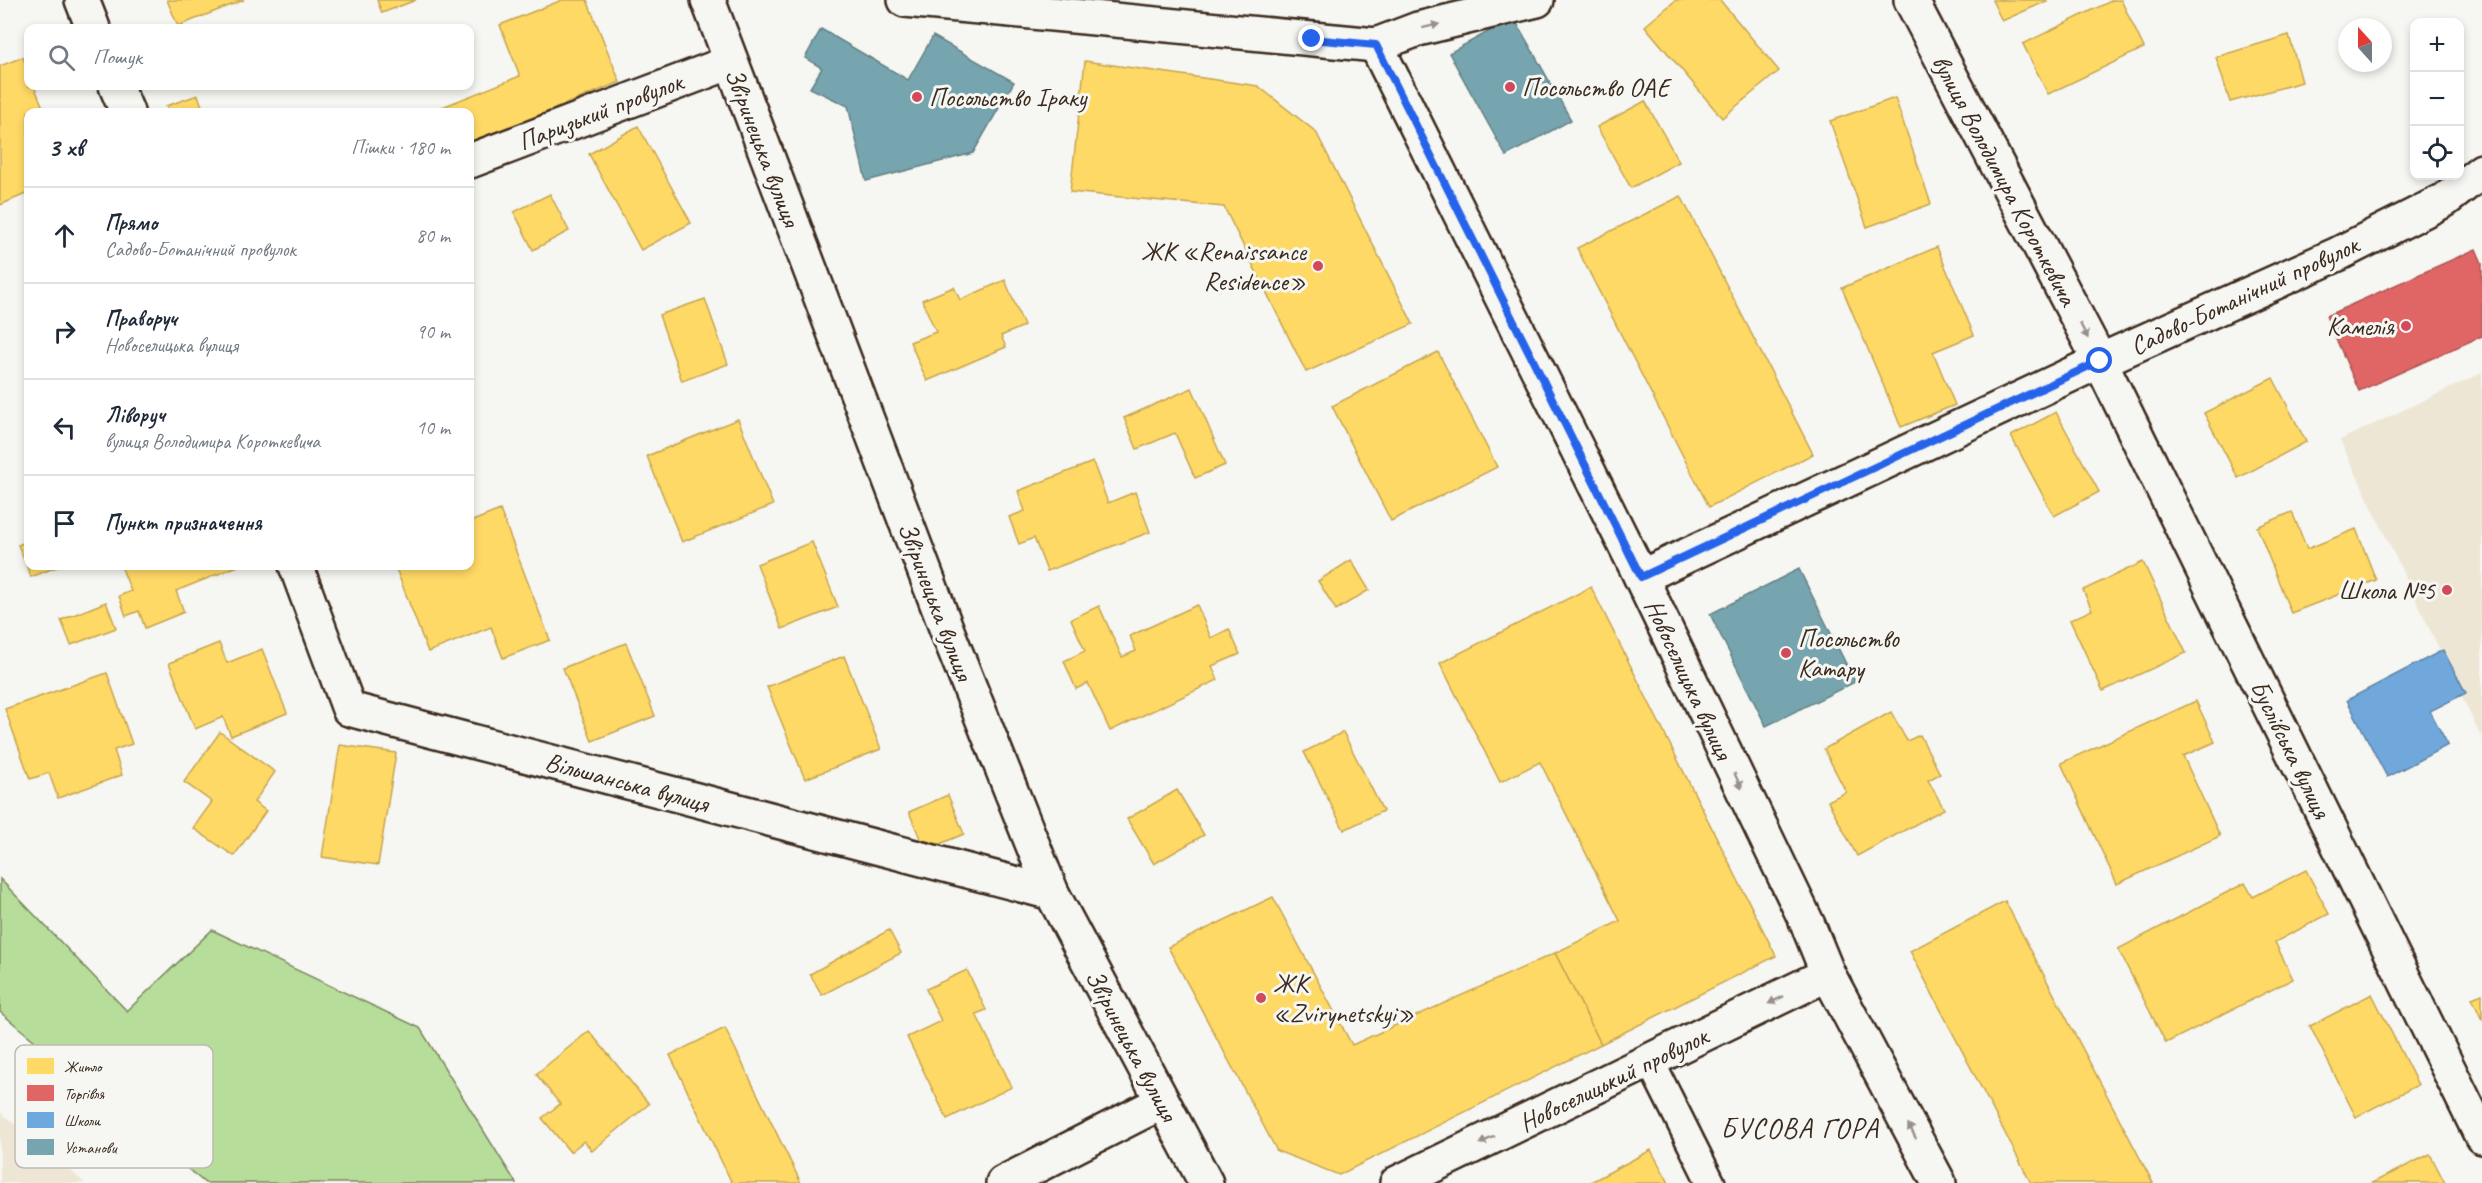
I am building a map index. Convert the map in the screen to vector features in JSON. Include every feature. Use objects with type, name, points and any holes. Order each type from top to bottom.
[{"type":"street","points":[[82,0],[91,24]]},
{"type":"street","name":"Звіринецька вулиця","points":[[708,0],[948,633],[1052,893],[1206,1183]]},
{"type":"street","points":[[904,0],[1376,45],[1418,29],[1537,0]]},
{"type":"street","name":"вулиця Володимира Короткевича","points":[[1911,0],[2100,361]]},
{"type":"street","name":"Новоселицька вулиця","points":[[1376,45],[1641,577],[1808,925],[1828,974],[1940,1183]]},
{"type":"street","name":"Паризький провулок","points":[[474,159],[731,62]]},
{"type":"street","points":[[118,90],[125,108]]},
{"type":"street","name":"Садово-Ботанічний провулок","points":[[1641,577],[2100,361],[2338,254],[2445,200],[2482,171]]},
{"type":"street","name":"Буслівська вулиця","points":[[2100,361],[2482,1137]]},
{"type":"street","name":"Вільшанська вулиця","points":[[297,570],[349,709],[1052,893]]},
{"type":"street","name":"Новоселицький провулок","points":[[1415,1179],[1828,974]]},
{"type":"street","points":[[1003,1183],[1162,1102]]},
{"type":"lane","points":[[1650,1061],[1711,1183]]},
{"type":"shaded area","name":"Школа №5","points":[[2482,373],[2482,739],[2340,440]]},
{"type":"shaded area","points":[[0,1112],[15,1125],[15,1168],[67,1168],[85,1183],[0,1183]]},
{"type":"green space","points":[[0,879],[127,1011],[212,930],[420,1028],[516,1183],[205,1183],[187,1168],[213,1168],[213,1045],[40,1045],[0,1012]]},
{"type":"building: Житло","points":[[167,0],[244,0],[183,24],[177,24]]},
{"type":"building: Житло","points":[[377,0],[416,0],[382,13]]},
{"type":"building: Житло","points":[[562,0],[587,0],[620,82],[474,141],[474,108],[440,108],[520,76],[500,25]]},
{"type":"building: Житло","points":[[1676,0],[1720,0],[1779,71],[1722,118],[1645,26]]},
{"type":"building: Житло","points":[[1992,0],[2046,0],[2047,1],[2002,21]]},
{"type":"building: Житло","points":[[2113,0],[2121,0],[2144,48],[2048,94],[2023,44]]},
{"type":"building: Житло","points":[[2289,35],[2302,82],[2230,102],[2216,57]]},
{"type":"building: Житло","points":[[23,57],[24,90],[36,90],[43,108],[24,108],[24,195],[0,205],[0,66]]},
{"type":"building: Житло","name":"ЖК «Renaissance Residence»","points":[[1085,61],[1258,86],[1316,132],[1413,324],[1306,372],[1224,207],[1070,192]]},
{"type":"building: Житло","points":[[198,95],[203,108],[167,108],[166,106]]},
{"type":"building: Житло","points":[[1895,98],[1931,204],[1867,227],[1830,121]]},
{"type":"building: Житло","points":[[1645,101],[1679,162],[1631,188],[1597,127]]},
{"type":"building: Житло","points":[[638,126],[691,223],[641,250],[589,154]]},
{"type":"building: Житло","points":[[550,194],[569,231],[533,250],[514,212]]},
{"type":"building: Житло","points":[[1681,196],[1813,454],[1709,507],[1577,248]]},
{"type":"building: Житло","points":[[1937,247],[1974,335],[1933,352],[1955,405],[1901,427],[1842,288]]},
{"type":"building: Житло","points":[[1005,280],[1024,326],[1001,336],[1006,347],[927,381],[910,342],[936,332],[922,300],[954,287],[960,300]]},
{"type":"building: Житло","points":[[705,299],[728,364],[682,381],[659,315]]},
{"type":"building: Житло","points":[[1438,352],[1497,467],[1391,521],[1332,406]]},
{"type":"building: Житло","points":[[2273,378],[2306,442],[2238,478],[2204,413]]},
{"type":"building: Житло","points":[[1192,388],[1225,465],[1195,478],[1175,433],[1137,449],[1124,418]]},
{"type":"building: Житло","points":[[2056,412],[2099,492],[2054,516],[2011,436]]},
{"type":"building: Житло","points":[[738,419],[773,505],[682,542],[647,456]]},
{"type":"building: Житло","points":[[1093,462],[1108,503],[1135,492],[1150,532],[1047,571],[1034,538],[1019,544],[1009,517],[1025,511],[1018,491]]},
{"type":"building: Житло","points":[[500,510],[550,640],[503,658],[491,627],[428,652],[397,570],[474,570],[474,520]]},
{"type":"building: Житло","points":[[2292,512],[2307,549],[2356,529],[2376,580],[2291,613],[2257,527]]},
{"type":"building: Житло","points":[[812,542],[838,607],[782,629],[757,564]]},
{"type":"building: Житло","points":[[24,543],[24,560],[18,545]]},
{"type":"building: Житло","points":[[1351,560],[1369,590],[1336,610],[1318,581]]},
{"type":"building: Житло","points":[[2143,562],[2186,653],[2103,691],[2070,620],[2092,610],[2083,590]]},
{"type":"building: Житло","points":[[28,570],[49,570],[31,577]]},
{"type":"building: Житло","points":[[123,570],[228,570],[176,591],[184,612],[145,628],[139,611],[126,616],[119,596],[131,591]]},
{"type":"building: Житло","points":[[1591,587],[1776,956],[1601,1044],[1555,953],[1620,921],[1540,762],[1500,782],[1440,663]]},
{"type":"building: Житло","points":[[106,602],[116,628],[71,645],[61,620]]},
{"type":"building: Житло","points":[[1197,605],[1211,638],[1229,629],[1240,654],[1212,666],[1218,680],[1110,731],[1088,683],[1076,689],[1064,661],[1085,651],[1071,619],[1099,606],[1122,657],[1136,651],[1130,636]]},
{"type":"building: Житло","points":[[219,643],[227,663],[262,649],[287,713],[231,736],[223,717],[195,729],[169,663]]},
{"type":"building: Житло","points":[[626,643],[655,716],[592,741],[563,668]]},
{"type":"building: Житло","points":[[844,656],[881,749],[805,779],[767,687]]},
{"type":"building: Житло","points":[[107,673],[132,744],[114,750],[122,775],[58,798],[49,773],[30,779],[5,709]]},
{"type":"building: Житло","points":[[2196,701],[2215,742],[2183,756],[2220,836],[2117,884],[2061,763]]},
{"type":"building: Житло","points":[[1891,712],[1907,741],[1920,735],[1940,774],[1928,780],[1944,809],[1857,856],[1828,801],[1846,792],[1824,749]]},
{"type":"building: Житло","points":[[220,732],[275,772],[254,802],[266,811],[234,856],[193,828],[212,802],[184,782]]},
{"type":"building: Житло","points":[[1343,732],[1383,811],[1344,830],[1304,752]]},
{"type":"building: Житло","points":[[340,745],[396,753],[378,865],[322,857]]},
{"type":"building: Житло","points":[[1177,790],[1204,835],[1154,864],[1127,819]]},
{"type":"building: Житло","points":[[948,795],[964,834],[925,850],[909,812]]},
{"type":"building: Житло","points":[[2306,870],[2329,914],[2275,942],[2293,979],[2166,1043],[2118,949],[2245,883],[2253,897]]},
{"type":"building: Житло","name":"ЖК «Zvirynetskyi»","points":[[1273,897],[1352,1045],[1555,953],[1601,1044],[1339,1175],[1277,1151],[1168,947]]},
{"type":"building: Житло","points":[[2005,901],[2153,1183],[2031,1183],[1910,951]]},
{"type":"building: Житло","points":[[889,930],[901,953],[822,995],[810,974]]},
{"type":"building: Житло","points":[[967,970],[986,1010],[976,1014],[1012,1087],[947,1119],[907,1037],[941,1021],[926,989]]},
{"type":"building: Житло","points":[[2372,994],[2418,1085],[2356,1117],[2310,1026]]},
{"type":"building: Житло","points":[[2482,994],[2482,1020],[2472,998]]},
{"type":"building: Житло","points":[[725,1028],[801,1183],[732,1183],[670,1055]]},
{"type":"building: Житло","points":[[589,1031],[649,1104],[592,1151],[584,1141],[570,1152],[542,1118],[560,1104],[536,1074]]},
{"type":"building: Житло","points":[[1651,1150],[1669,1183],[1589,1183]]},
{"type":"building: Житло","points":[[2430,1154],[2445,1183],[2372,1183]]},
{"type":"building: Торгівля","name":"Камелія","points":[[2476,249],[2482,263],[2482,336],[2359,391],[2326,316]]},
{"type":"building: Школи","points":[[2443,650],[2466,693],[2430,711],[2448,745],[2387,777],[2347,700]]},
{"type":"building: Установи","name":"Посольство ОАЕ","points":[[1514,18],[1571,120],[1506,156],[1449,53]]},
{"type":"building: Установи","name":"Посольство Іраку","points":[[821,29],[908,80],[933,36],[1014,82],[973,153],[866,181],[848,106],[810,88],[822,68],[805,58]]},
{"type":"building: Установи","points":[[1799,569],[1855,682],[1766,726],[1710,614]]},
{"type":"place","name":"Посольство ОАЕ","points":[[1510,87]]},
{"type":"place","name":"Посольство Іраку","points":[[917,97]]},
{"type":"place","name":"ЖК «Renaissance Residence»","points":[[1318,266]]},
{"type":"place","name":"Камелія","points":[[2406,326]]},
{"type":"place","name":"Школа №5","points":[[2447,590]]},
{"type":"place","name":"Посольство Катару","points":[[1786,653]]},
{"type":"place","name":"ЖК «Zvirynetskyi»","points":[[1261,998]]},
{"type":"district","name":"БУСОВА ГОРА","points":[[1800,1128]]},
{"type":"route","points":[[1312,39],[1376,45],[1641,577],[2100,361]]}]
